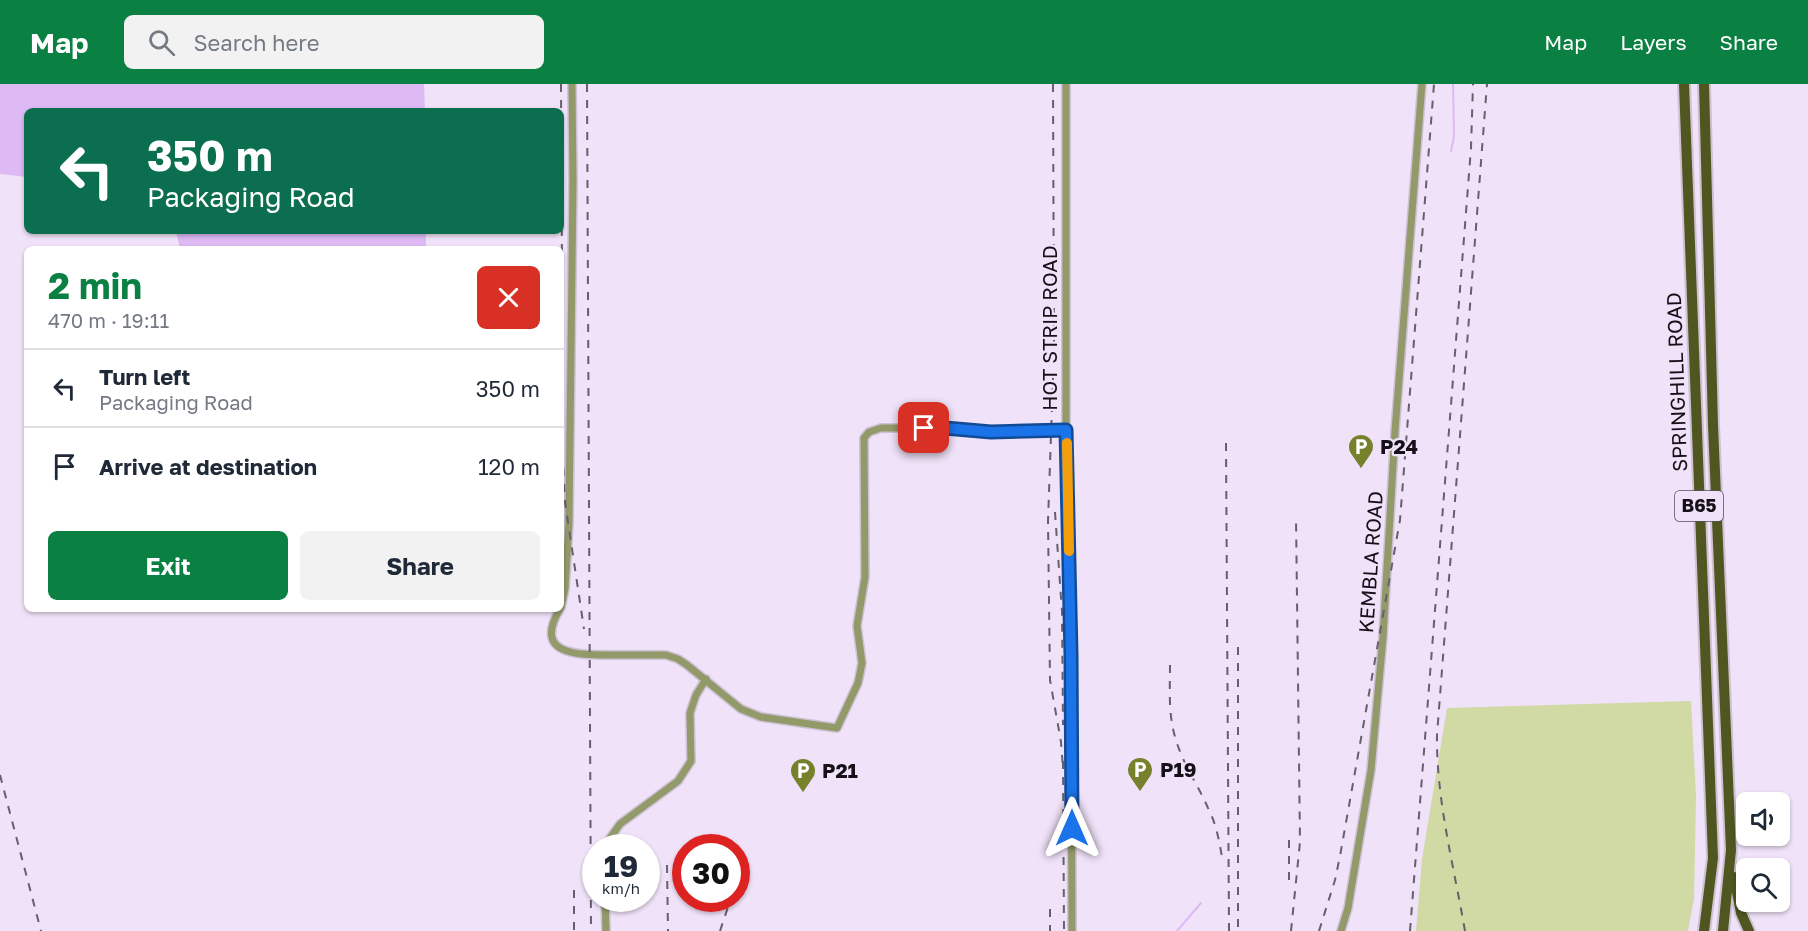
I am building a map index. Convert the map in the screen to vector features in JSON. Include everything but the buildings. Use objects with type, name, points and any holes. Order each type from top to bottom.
[{"type":"main road","name":"SPRINGHILL ROAD","points":[[1684,84],[1713,858],[1704,931]]},
{"type":"main road","name":"SPRINGHILL ROAD","points":[[1704,84],[1713,425],[1731,850],[1724,931]]},
{"type":"main road","points":[[1731,850],[1736,893],[1749,931]]},
{"type":"street","points":[[564,594],[569,523],[572,84]]},
{"type":"street","name":"HOT STRIP ROAD","points":[[1066,84],[1066,430],[1071,666],[1072,931]]},
{"type":"street","name":"KEMBLA ROAD","points":[[1341,931],[1348,908],[1371,770],[1384,625],[1395,431],[1422,84]]},
{"type":"street","points":[[559,612],[551,626],[552,636],[559,647],[570,653],[666,655],[678,659],[706,679],[741,709],[761,717],[837,728],[861,674],[862,663],[857,626],[866,577],[864,438],[869,432],[881,428],[945,428],[991,432],[1066,430]]},
{"type":"street","points":[[613,834],[620,824],[678,781],[691,761],[690,713],[696,695],[706,679]]},
{"type":"street","points":[[605,912],[606,931]]},
{"type":"green space","points":[[1691,701],[1696,796],[1694,899],[1688,931],[1416,931],[1422,859],[1447,708]]},
{"type":"shaded area","points":[[0,84],[424,84],[425,108],[24,108],[24,177],[0,174]]},
{"type":"shaded area","points":[[177,234],[426,234],[426,246],[179,246]]},
{"type":"waterway","points":[[1451,151],[1454,136],[1453,84]]},
{"type":"waterway","points":[[1177,931],[1201,903]]},
{"type":"railway","points":[[561,84],[561,108]]},
{"type":"railway","points":[[587,84],[591,931]]},
{"type":"railway","points":[[1053,84],[1054,349],[1048,521],[1050,680],[1061,742],[1063,768]]},
{"type":"railway","points":[[1319,931],[1340,856],[1400,520],[1434,84]]},
{"type":"railway","points":[[1410,931],[1471,148],[1473,84]]},
{"type":"railway","points":[[1465,931],[1446,833],[1439,784],[1437,735],[1487,84]]},
{"type":"railway","points":[[562,234],[562,246]]},
{"type":"railway","points":[[1226,443],[1229,931]]},
{"type":"railway","points":[[564,482],[584,629]]},
{"type":"railway","points":[[1055,512],[1062,612],[1063,725]]},
{"type":"railway","points":[[1291,931],[1300,842],[1296,517]]},
{"type":"railway","points":[[1238,647],[1238,931]]},
{"type":"railway","points":[[1170,665],[1173,731],[1183,758],[1213,820],[1222,857]]},
{"type":"railway","points":[[1063,761],[1064,931]]},
{"type":"railway","points":[[0,775],[41,931]]},
{"type":"railway","points":[[1289,840],[1289,886]]},
{"type":"railway","points":[[667,865],[668,931]]},
{"type":"railway","points":[[574,890],[574,931]]},
{"type":"railway","points":[[1050,909],[1050,931]]},
{"type":"railway","points":[[720,931],[726,912]]},
{"type":"slow traffic","points":[[1067,443],[1069,551]]},
{"type":"place","name":"P24","points":[[1361,470]]},
{"type":"place","name":"P19","points":[[1140,793]]},
{"type":"place","name":"P21","points":[[803,794]]},
{"type":"route","points":[[924,428],[991,432],[1066,430],[1072,828]]}]
